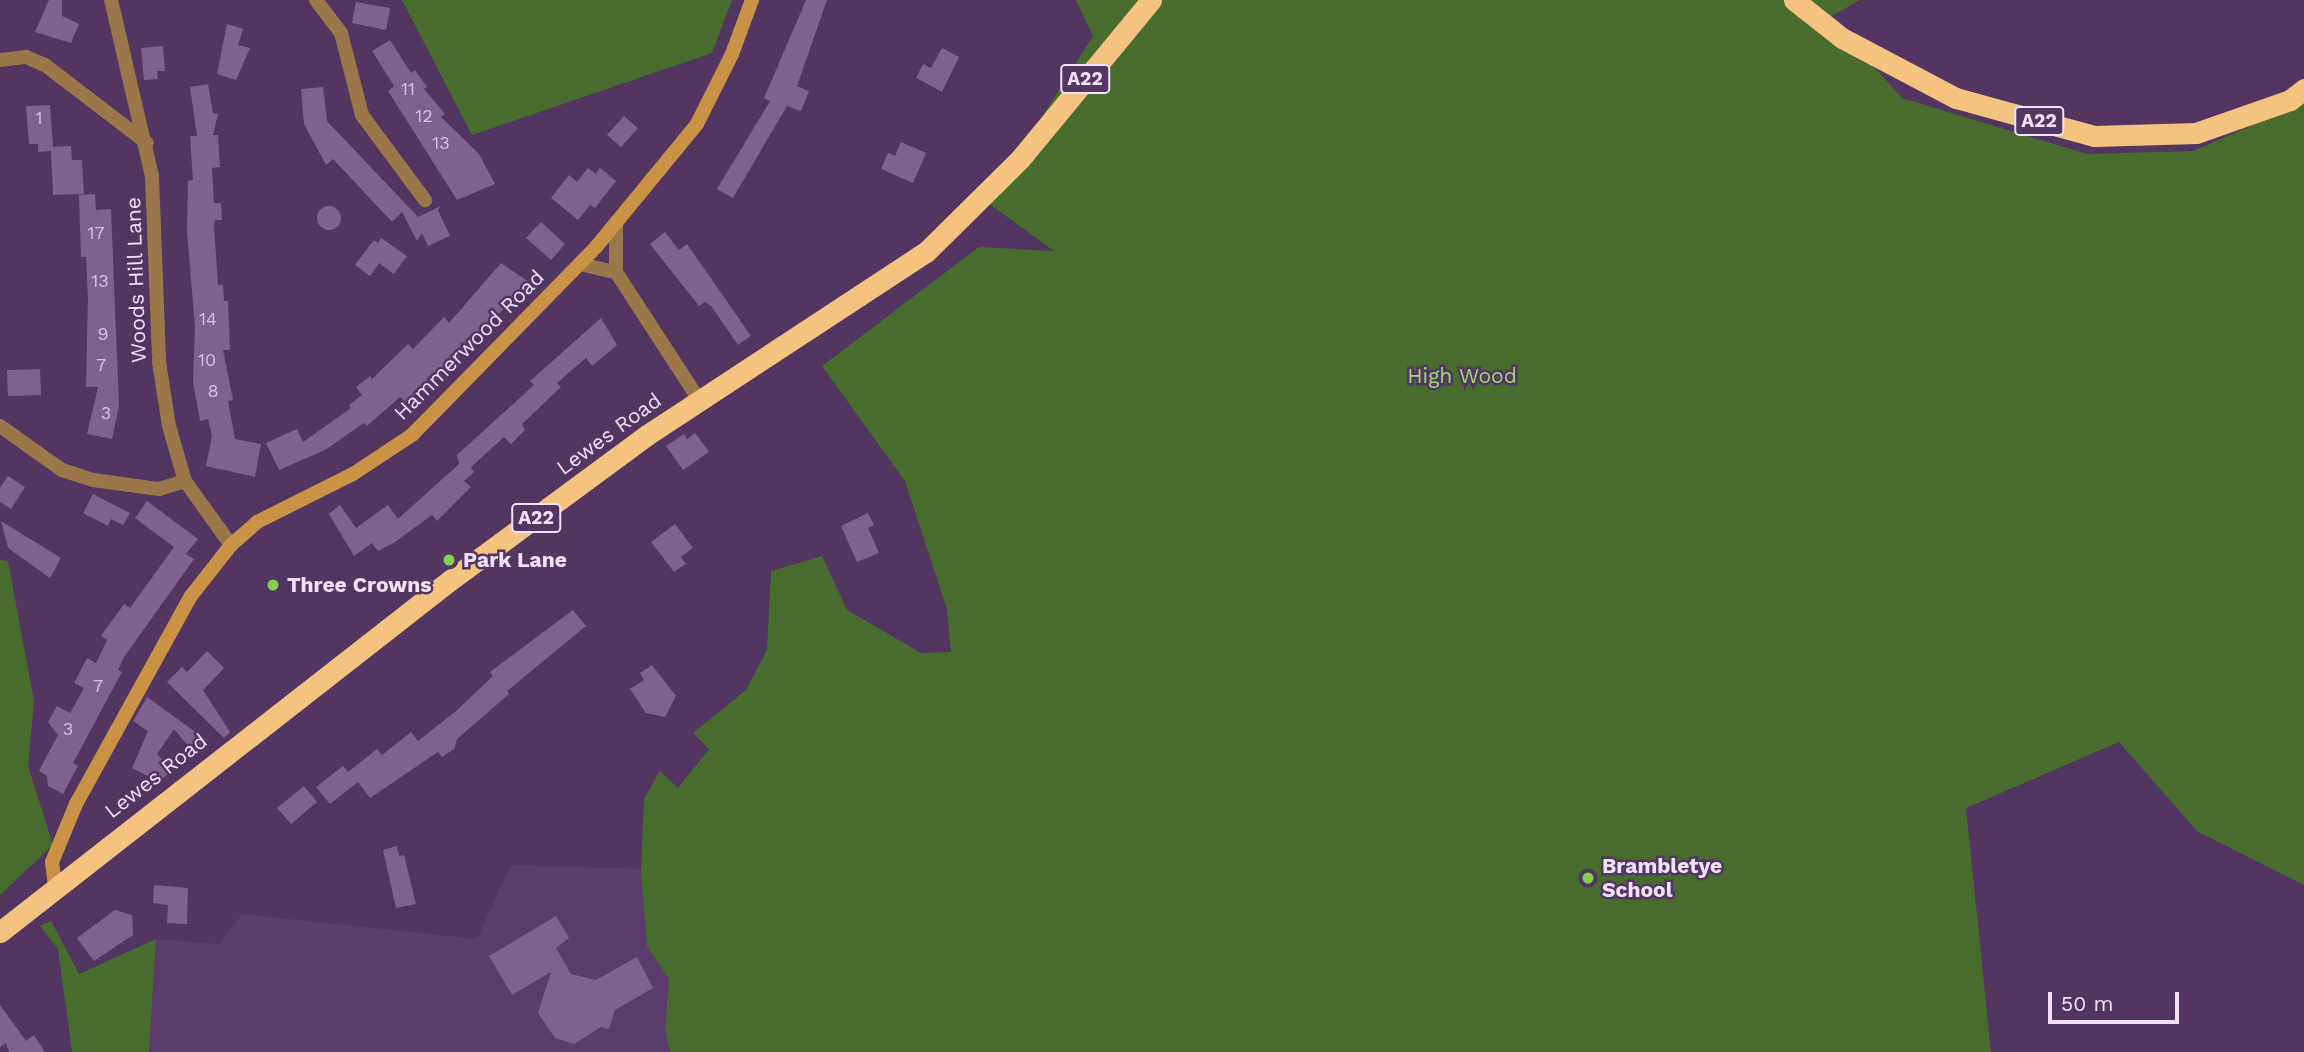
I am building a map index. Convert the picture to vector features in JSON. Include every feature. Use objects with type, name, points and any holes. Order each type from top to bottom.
[{"type":"highway","name":"Lewes Road","points":[[0,932],[55,886],[449,580],[699,400],[926,252],[1020,159],[1151,0]]},
{"type":"highway","name":"A22","points":[[1794,0],[1842,38],[1956,98],[2094,136],[2196,133],[2290,100],[2304,89]]},
{"type":"street","name":"Woods Hill Lane","points":[[111,0],[147,144],[157,233],[159,362],[169,426],[185,481],[231,545]]},
{"type":"street","points":[[316,0],[341,33],[362,116],[425,200]]},
{"type":"street","name":"Hammerwood Road","points":[[55,886],[52,862],[101,755],[191,596],[231,545],[257,522],[353,474],[412,435],[580,264],[616,225],[697,124],[732,54],[752,0]]},
{"type":"street","points":[[0,60],[26,57],[45,65],[147,144]]},
{"type":"street","points":[[616,225],[616,272],[699,400]]},
{"type":"street","points":[[580,264],[616,272]]},
{"type":"street","points":[[0,426],[62,470],[93,480],[159,489],[185,481]]},
{"type":"shaded area","points":[[511,865],[676,870],[758,1052],[149,1052],[156,939],[220,944],[242,914],[477,939]]},
{"type":"green space","points":[[402,0],[732,0],[712,53],[472,135]]},
{"type":"green space","name":"High Wood","points":[[1076,0],[1860,0],[1830,17],[1902,98],[2087,154],[2193,151],[2304,103],[2304,885],[2197,831],[2119,742],[1966,808],[1991,1052],[670,1052],[665,1030],[669,979],[647,946],[641,871],[644,799],[660,771],[678,788],[709,749],[693,733],[746,690],[767,650],[771,571],[822,556],[847,610],[921,653],[951,652],[947,609],[905,481],[822,366],[979,247],[1054,251],[988,203],[1093,36]]},
{"type":"green space","points":[[0,560],[8,561],[34,701],[28,766],[53,845],[0,895]]},
{"type":"green space","points":[[51,921],[79,974],[156,939],[149,1052],[72,1052],[58,949],[40,926]]},
{"type":"building","points":[[49,0],[62,0],[62,16],[79,24],[71,43],[35,32]]},
{"type":"building","points":[[806,0],[827,0],[797,86],[809,91],[801,111],[787,106],[733,198],[717,189],[770,101],[764,98]]},
{"type":"building","points":[[356,2],[390,8],[386,30],[352,23]]},
{"type":"building","points":[[227,24],[243,29],[238,45],[250,48],[236,80],[217,74]]},
{"type":"building","points":[[390,40],[411,73],[415,70],[427,87],[424,89],[445,114],[441,117],[479,154],[495,184],[457,200],[388,91],[394,86],[372,51]]},
{"type":"building","points":[[163,46],[165,71],[157,71],[158,79],[144,80],[141,48]]},
{"type":"building","points":[[942,48],[959,57],[942,92],[916,78],[923,64],[931,68]]},
{"type":"building","points":[[208,84],[213,113],[218,114],[213,135],[218,135],[220,167],[212,168],[214,203],[221,203],[222,220],[215,220],[214,226],[218,285],[223,285],[224,301],[228,301],[230,350],[223,350],[233,400],[228,401],[235,439],[261,444],[255,477],[206,466],[212,436],[208,419],[200,421],[193,382],[195,327],[187,231],[188,181],[193,180],[190,136],[197,136],[190,87]]},
{"type":"building","points":[[323,87],[327,121],[418,217],[441,206],[438,210],[450,236],[428,246],[422,233],[417,241],[402,212],[392,222],[333,159],[326,165],[304,124],[301,89]]},
{"type":"building","points":[[50,105],[53,147],[71,146],[72,160],[82,160],[84,194],[53,195],[51,151],[38,152],[38,144],[29,144],[26,106]]},
{"type":"building","points":[[624,116],[638,128],[621,147],[607,135]]},
{"type":"building","points":[[901,142],[926,153],[913,183],[881,169],[888,153],[895,156]]},
{"type":"building","points":[[588,168],[596,174],[600,168],[616,181],[595,208],[590,205],[578,220],[551,198],[569,175],[577,182]]},
{"type":"building","points":[[95,194],[96,210],[111,209],[119,406],[112,439],[87,434],[98,387],[86,387],[88,299],[86,257],[81,257],[79,195]]},
{"type":"building","points":[[329,206],[338,209],[341,218],[338,227],[329,230],[320,227],[317,218],[320,209]]},
{"type":"building","points":[[541,222],[565,244],[551,260],[526,238]]},
{"type":"building","points":[[665,232],[679,250],[687,244],[751,336],[738,345],[711,306],[705,302],[699,306],[650,244]]},
{"type":"building","points":[[381,238],[407,256],[394,274],[379,263],[370,276],[355,265],[374,240],[378,243]]},
{"type":"building","points":[[501,263],[529,282],[433,384],[408,406],[400,397],[367,426],[364,423],[325,450],[279,470],[266,443],[297,429],[303,442],[351,408],[349,405],[362,395],[356,387],[370,376],[372,379],[408,344],[413,349],[444,317],[449,323]]},
{"type":"building","points":[[601,318],[617,345],[592,366],[586,358],[557,383],[561,387],[522,424],[525,430],[511,444],[504,437],[471,467],[474,472],[464,481],[471,487],[437,521],[432,515],[378,551],[372,543],[354,556],[329,514],[340,505],[356,528],[388,505],[398,519],[459,464],[457,455],[534,385],[530,381]]},
{"type":"building","points":[[40,369],[41,395],[8,396],[7,370]]},
{"type":"building","points":[[695,433],[709,452],[683,470],[666,446],[684,434],[687,439]]},
{"type":"building","points":[[8,476],[25,487],[11,509],[0,502],[0,488]]},
{"type":"building","points":[[93,494],[130,513],[123,525],[111,519],[108,526],[83,513]]},
{"type":"building","points":[[147,501],[198,539],[186,554],[194,559],[124,657],[118,670],[122,672],[73,763],[78,766],[63,794],[48,786],[47,776],[39,771],[58,735],[48,722],[57,706],[70,713],[84,688],[74,683],[87,658],[96,663],[107,640],[101,636],[124,604],[130,608],[174,547],[135,518]]},
{"type":"building","points":[[868,513],[874,525],[868,528],[879,553],[857,562],[841,526]]},
{"type":"building","points":[[1,521],[61,558],[50,578],[8,548]]},
{"type":"building","points":[[675,524],[693,548],[681,557],[686,564],[674,572],[651,542]]},
{"type":"building","points":[[573,610],[586,626],[507,691],[509,694],[457,739],[454,749],[442,757],[438,752],[370,798],[358,782],[330,804],[316,787],[343,766],[348,772],[377,749],[382,755],[411,732],[418,741],[456,711],[493,676],[490,672]]},
{"type":"building","points":[[207,651],[224,668],[203,690],[230,732],[224,738],[167,682],[182,667],[187,672]]},
{"type":"building","points":[[652,665],[676,696],[665,717],[646,713],[630,689],[644,680],[640,673]]},
{"type":"building","points":[[147,697],[208,741],[193,752],[174,729],[157,754],[172,770],[159,782],[132,768],[148,731],[133,721]]},
{"type":"building","points":[[304,786],[317,802],[291,824],[277,808]]},
{"type":"building","points":[[397,846],[399,856],[404,855],[416,904],[396,908],[383,850]]},
{"type":"building","points":[[154,885],[188,888],[187,924],[167,923],[168,905],[153,903]]},
{"type":"building","points":[[115,910],[132,915],[133,935],[94,961],[77,938]]},
{"type":"building","points":[[556,916],[569,938],[556,948],[571,974],[596,980],[637,957],[653,988],[615,1010],[609,1029],[601,1027],[574,1044],[555,1038],[538,1013],[551,972],[512,995],[489,956]]},
{"type":"building","points":[[0,1005],[26,1041],[34,1035],[45,1052],[9,1052],[6,1043],[0,1047]]},
{"type":"place","name":"Park Lane","points":[[449,560]]},
{"type":"place","name":"Three Crowns","points":[[273,585]]},
{"type":"place","name":"Brambletye School","points":[[1588,878]]}]
